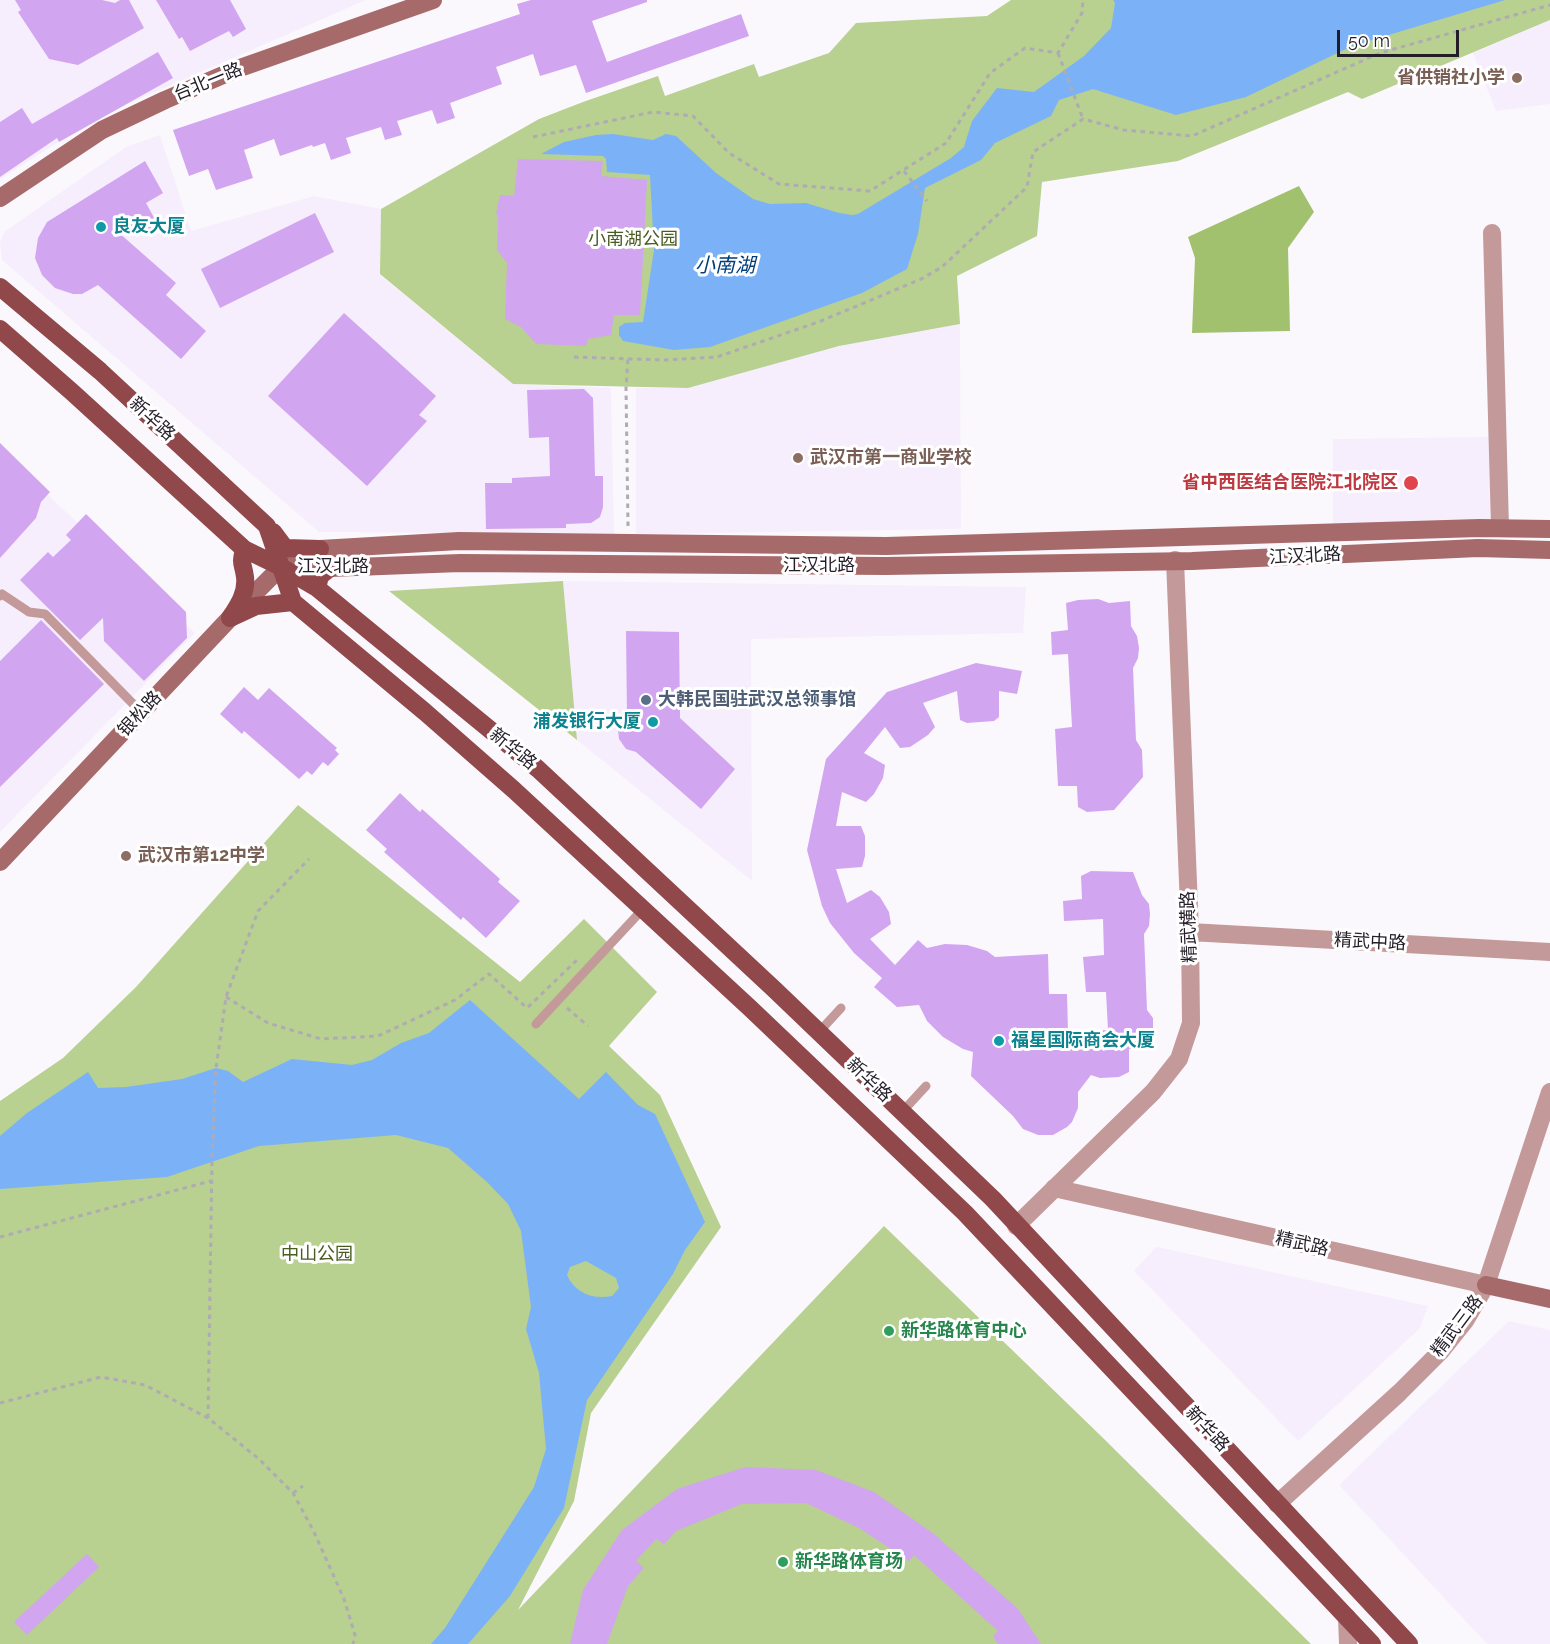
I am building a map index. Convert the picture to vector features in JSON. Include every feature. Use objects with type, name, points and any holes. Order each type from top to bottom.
[{"type":"main road","name":"台北一路","points":[[0,198],[102,130],[165,100],[237,69],[433,0]]},
{"type":"main road","name":"新华路","points":[[0,287],[100,371],[267,526],[293,602],[461,744],[643,909],[965,1213],[1372,1644]]},
{"type":"main road","name":"新华路","points":[[0,329],[244,549],[317,588],[538,769],[819,1032],[993,1199],[1409,1644]]},
{"type":"main road","points":[[267,526],[285,548],[320,549]]},
{"type":"main road","name":"江汉北路","points":[[281,567],[320,549],[459,541],[886,546],[1500,528],[1550,529]]},
{"type":"main road","name":"江汉北路","points":[[281,567],[330,568],[460,563],[886,566],[1204,560],[1478,548],[1550,550]]},
{"type":"main road","points":[[230,618],[241,602],[244,590],[245,578],[240,565],[244,549]]},
{"type":"main road","name":"银松路","points":[[0,862],[281,567]]},
{"type":"main road","points":[[317,588],[320,576],[330,568]]},
{"type":"main road","points":[[230,618],[256,606],[293,602]]},
{"type":"main road","name":"精武路","points":[[1486,1285],[1550,1299]]},
{"type":"street","points":[[1492,233],[1500,528]]},
{"type":"street","name":"精武横路","points":[[1016,1226],[1153,1092],[1179,1059],[1191,1023],[1190,932],[1175,560]]},
{"type":"street","name":"精武中路","points":[[1190,932],[1550,952]]},
{"type":"street","name":"精武三路","points":[[1277,1504],[1400,1393],[1441,1351],[1466,1321],[1486,1285],[1550,1092]]},
{"type":"street","name":"精武路","points":[[1054,1188],[1486,1285]]},
{"type":"street","points":[[1347,1617],[1348,1644]]},
{"type":"lane","points":[[0,596],[2,594],[29,612],[45,614],[141,712]]},
{"type":"lane","points":[[536,1023],[643,909]]},
{"type":"lane","points":[[819,1032],[841,1008]]},
{"type":"lane","points":[[902,1112],[926,1086]]},
{"type":"path","points":[[1058,53],[1082,13],[1083,0]]},
{"type":"path","points":[[574,357],[665,360],[717,357],[820,321],[921,279],[942,267],[1027,187],[1033,152],[1083,119],[1124,129],[1192,136],[1380,53],[1550,5]]},
{"type":"path","points":[[533,137],[653,112],[693,116],[729,153],[779,184],[870,191],[946,143],[990,73],[1025,48],[1058,53]]},
{"type":"path","points":[[1058,53],[1083,119]]},
{"type":"path","points":[[904,171],[927,201]]},
{"type":"path","points":[[628,358],[626,388],[628,543]]},
{"type":"path","points":[[208,1418],[211,1181],[216,1068],[226,997],[258,910],[309,859]]},
{"type":"path","points":[[226,997],[268,1023],[321,1039],[378,1036],[455,1000],[489,974],[527,1008],[582,954]]},
{"type":"path","points":[[0,1237],[211,1181]]},
{"type":"path","points":[[0,1403],[100,1377],[145,1385],[208,1418],[258,1459],[292,1493],[314,1532],[344,1599],[356,1635],[353,1644]]},
{"type":"path","points":[[292,1493],[303,1486]]},
{"type":"shaded area","points":[[0,0],[366,0],[100,116],[0,179]]},
{"type":"shaded area","name":"省供销社小学","points":[[1550,20],[1550,104],[1496,111],[1473,53]]},
{"type":"shaded area","points":[[160,135],[191,231],[314,196],[381,209],[380,275],[513,384],[611,388],[614,534],[319,532],[2,260],[0,242],[4,232],[126,147]]},
{"type":"shaded area","name":"武汉市第一商业学校","points":[[960,324],[961,529],[636,534],[636,388],[688,388],[839,346]]},
{"type":"shaded area","name":"省中西医结合医院江北院区","points":[[1489,437],[1490,528],[1333,527],[1333,439]]},
{"type":"shaded area","points":[[0,450],[195,633],[0,832]]},
{"type":"shaded area","points":[[563,581],[1026,587],[1023,633],[751,639],[752,881],[577,740]]},
{"type":"shaded area","points":[[1156,1247],[1428,1306],[1420,1328],[1298,1441],[1134,1271]]},
{"type":"shaded area","points":[[1509,1321],[1550,1330],[1550,1644],[1487,1644],[1339,1485]]},
{"type":"green space","name":"小南湖公园","points":[[1011,0],[1550,0],[1550,20],[1362,99],[1348,92],[1178,161],[1042,182],[1037,236],[957,276],[960,324],[839,346],[688,388],[513,384],[380,274],[381,209],[539,119],[658,76],[665,96],[754,64],[759,77],[829,53],[856,23],[987,16]]},
{"type":"green space","points":[[1299,186],[1314,212],[1288,248],[1290,331],[1192,333],[1195,258],[1188,237]]},
{"type":"green space","points":[[563,581],[577,740],[389,591]]},
{"type":"green space","name":"中山公园","points":[[298,805],[520,982],[584,919],[657,992],[609,1046],[660,1095],[721,1227],[591,1413],[574,1501],[518,1610],[884,1226],[1311,1644],[0,1644],[0,1101],[63,1058],[136,987]]},
{"type":"water","name":"小南湖","points":[[1113,0],[1505,0],[1352,46],[1246,97],[1176,115],[1093,89],[1059,100],[1051,116],[995,143],[981,160],[925,188],[918,234],[907,269],[862,293],[710,347],[674,350],[623,341],[619,335],[619,327],[625,323],[643,322],[654,250],[650,175],[607,172],[606,159],[603,156],[541,154],[564,142],[596,135],[613,134],[653,140],[666,134],[676,136],[716,173],[753,199],[770,204],[806,203],[839,213],[858,214],[951,158],[964,147],[972,121],[997,88],[1034,92],[1084,56],[1111,28],[1115,3]]},
{"type":"water","points":[[470,1000],[579,1099],[606,1072],[638,1105],[655,1114],[705,1222],[685,1250],[673,1274],[587,1400],[564,1508],[510,1596],[468,1644],[431,1644],[445,1628],[534,1487],[546,1449],[539,1373],[526,1329],[531,1307],[521,1231],[508,1204],[487,1182],[448,1148],[396,1135],[259,1146],[167,1177],[0,1189],[0,1136],[27,1113],[88,1072],[98,1088],[126,1087],[182,1079],[216,1068],[228,1071],[243,1082],[292,1059],[352,1065],[372,1060],[401,1043],[429,1033]],"holes":[[[586,1261],[616,1278],[619,1288],[612,1296],[598,1297],[580,1291],[567,1275],[570,1267]]]},
{"type":"building","points":[[15,0],[102,0],[115,3],[120,0],[129,0],[144,28],[78,65],[49,59],[18,12],[21,10]]},
{"type":"building","points":[[156,0],[230,0],[246,29],[233,37],[229,31],[190,51],[182,37],[179,39]]},
{"type":"building","points":[[531,0],[647,0],[647,2],[592,21],[607,62],[741,14],[749,36],[586,93],[576,65],[540,76],[533,54],[496,67],[502,84],[450,103],[455,118],[437,124],[432,110],[397,121],[402,135],[385,140],[381,127],[346,138],[351,153],[331,160],[325,143],[280,156],[274,139],[244,150],[253,178],[216,190],[208,169],[189,176],[173,130],[520,14],[517,4]]},
{"type":"building","points":[[158,52],[173,78],[59,142],[57,138],[0,177],[0,122],[22,108],[32,124]]},
{"type":"building","points":[[518,159],[603,161],[601,176],[647,180],[640,315],[614,315],[611,335],[588,339],[586,346],[536,344],[521,327],[505,319],[507,263],[497,250],[498,215],[496,214],[500,195],[514,196]]},
{"type":"building","points":[[145,161],[163,193],[146,203],[159,231],[118,232],[176,283],[166,295],[206,331],[181,359],[98,285],[82,294],[73,294],[55,288],[42,275],[35,258],[38,238],[47,222]]},
{"type":"building","points":[[315,213],[334,252],[220,308],[201,269]]},
{"type":"building","points":[[344,313],[436,396],[419,415],[427,421],[367,486],[268,396]]},
{"type":"building","points":[[584,389],[593,398],[595,476],[603,476],[603,507],[600,517],[591,523],[566,524],[566,528],[486,529],[485,483],[512,483],[512,478],[550,476],[549,437],[529,438],[527,390]]},
{"type":"building","points":[[0,443],[50,492],[41,502],[36,518],[0,558]]},
{"type":"building","points":[[86,514],[186,612],[187,638],[144,681],[104,641],[103,618],[80,640],[20,580],[48,552],[53,557],[71,540],[66,535]]},
{"type":"building","points":[[1098,599],[1109,603],[1130,601],[1131,626],[1137,636],[1139,648],[1138,658],[1133,668],[1136,740],[1142,750],[1143,777],[1114,810],[1087,812],[1078,807],[1077,786],[1058,786],[1055,729],[1072,727],[1068,654],[1052,655],[1051,632],[1068,630],[1066,603]]},
{"type":"building","points":[[41,620],[104,684],[0,787],[0,661]]},
{"type":"building","name":"浦发银行大厦","points":[[626,631],[679,632],[680,718],[735,769],[701,809],[636,752],[626,749],[619,739],[618,729],[627,717]]},
{"type":"building","points":[[976,663],[1022,671],[1017,694],[999,691],[999,717],[994,721],[967,723],[960,720],[957,691],[923,703],[935,727],[928,735],[910,747],[900,748],[885,727],[864,753],[885,765],[883,778],[874,794],[866,802],[842,792],[836,826],[861,826],[865,836],[865,856],[862,867],[836,869],[847,903],[871,890],[880,897],[889,912],[891,924],[870,939],[895,965],[918,940],[927,948],[945,944],[967,945],[987,951],[995,957],[1048,954],[1049,994],[1067,994],[1068,1032],[1108,1030],[1106,992],[1086,992],[1083,957],[1104,955],[1103,919],[1064,921],[1063,901],[1082,899],[1081,876],[1091,871],[1133,872],[1142,895],[1149,904],[1149,926],[1144,934],[1147,1010],[1153,1018],[1153,1038],[1149,1047],[1129,1049],[1129,1072],[1119,1077],[1100,1078],[1091,1075],[1078,1092],[1078,1108],[1072,1122],[1053,1135],[1038,1135],[1023,1129],[1013,1116],[971,1076],[973,1052],[943,1037],[927,1021],[919,1005],[897,1007],[874,987],[882,978],[854,953],[830,923],[822,906],[807,850],[826,759],[887,692]]},
{"type":"building","points":[[244,687],[258,700],[269,688],[337,748],[335,750],[339,754],[328,766],[323,762],[312,775],[307,771],[299,779],[244,731],[242,734],[220,714]]},
{"type":"building","points":[[400,793],[420,812],[422,809],[500,879],[498,882],[520,901],[486,938],[463,917],[461,920],[384,852],[387,849],[366,830]]},
{"type":"building","points":[[745,1467],[816,1470],[874,1492],[934,1534],[1018,1609],[1041,1644],[998,1644],[993,1636],[998,1631],[914,1555],[909,1561],[859,1528],[806,1503],[742,1504],[676,1531],[664,1544],[656,1539],[636,1561],[644,1568],[628,1586],[607,1644],[570,1644],[583,1590],[622,1530],[677,1489]]},
{"type":"building","points":[[87,1554],[99,1567],[27,1635],[14,1622]]},
{"type":"place","name":"省供销社小学","points":[[1517,78]]},
{"type":"place","name":"良友大厦","points":[[101,227]]},
{"type":"place","name":"武汉市第一商业学校","points":[[798,458]]},
{"type":"place","name":"省中西医结合医院江北院区","points":[[1411,483]]},
{"type":"place","name":"大韩民国驻武汉总领事馆","points":[[646,700]]},
{"type":"place","name":"浦发银行大厦","points":[[653,722]]},
{"type":"place","name":"武汉市第12中学","points":[[126,856]]},
{"type":"place","name":"福星国际商会大厦","points":[[999,1041]]},
{"type":"place","name":"新华路体育中心","points":[[889,1331]]},
{"type":"place","name":"新华路体育场","points":[[783,1562]]}]
